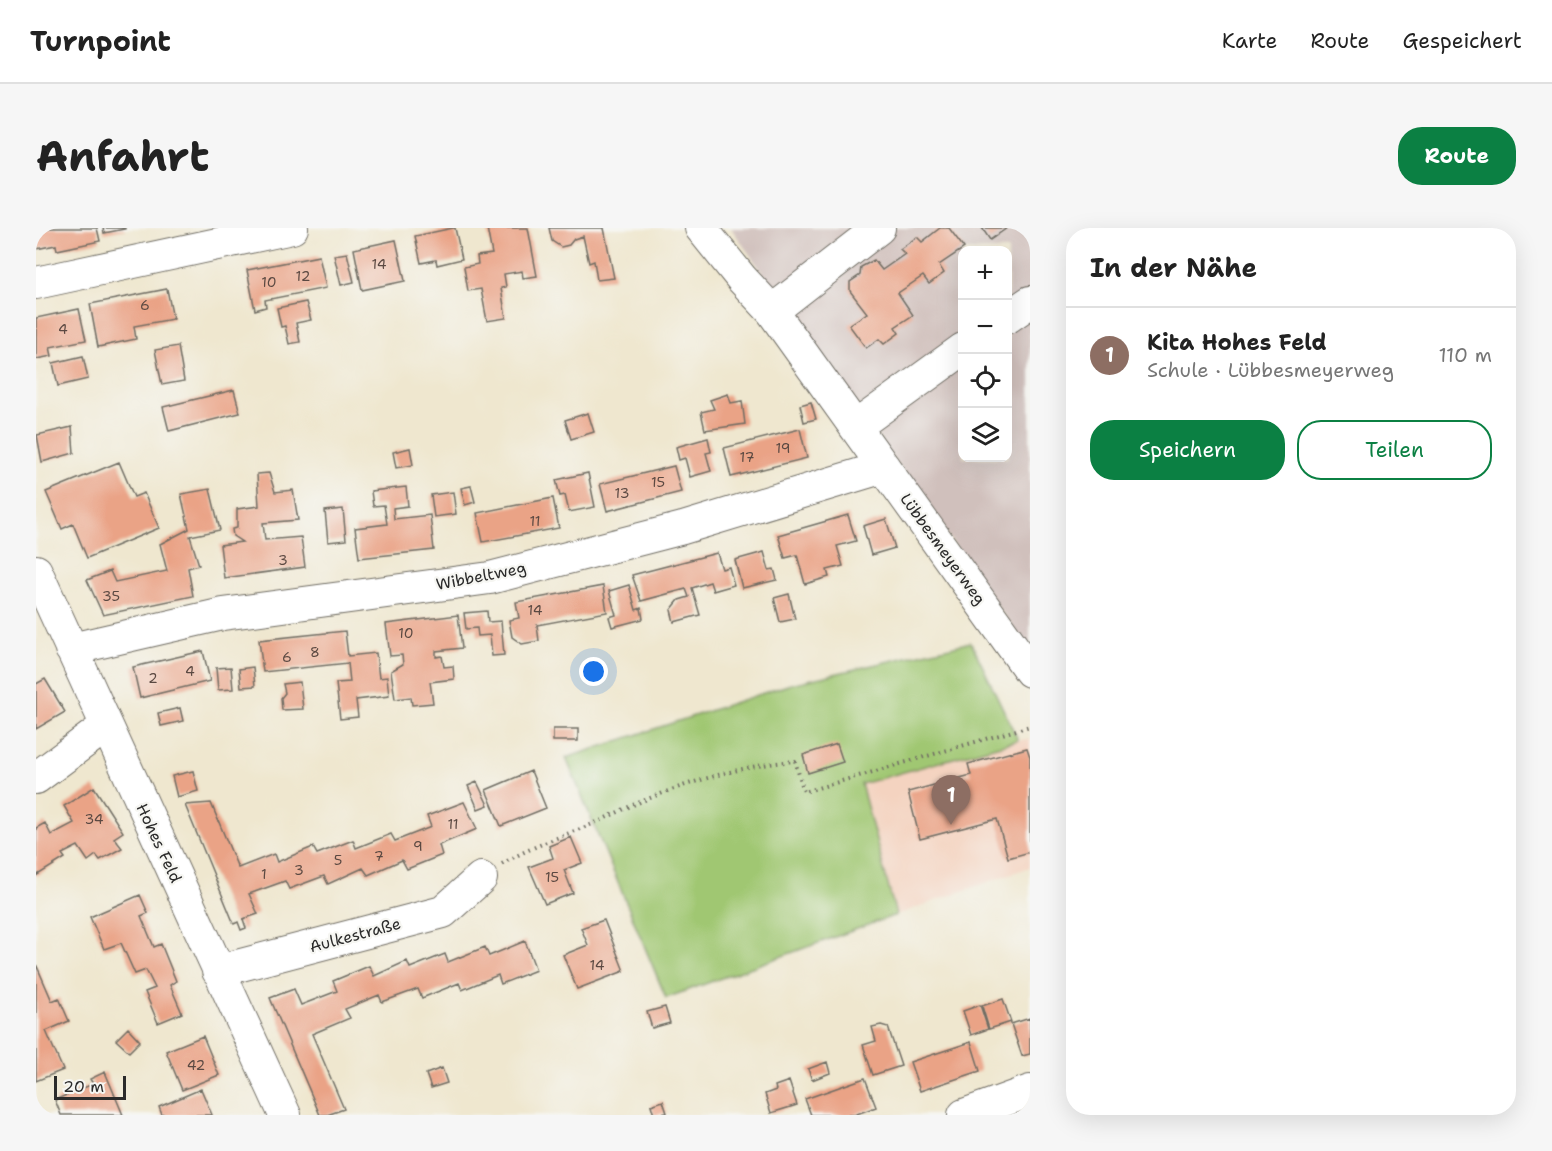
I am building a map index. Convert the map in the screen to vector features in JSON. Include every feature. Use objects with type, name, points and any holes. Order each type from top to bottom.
[{"type":"street","points":[[36,283],[292,228]]},
{"type":"street","name":"Lübbesmeyerweg","points":[[701,228],[742,279],[772,311],[1030,671]]},
{"type":"street","points":[[772,311],[879,228]]},
{"type":"street","points":[[1012,314],[1030,303]]},
{"type":"street","points":[[855,427],[958,353]]},
{"type":"street","name":"Wibbeltweg","points":[[71,649],[224,614],[490,578],[683,528],[884,467]]},
{"type":"street","name":"Hohes Feld","points":[[36,571],[285,1115]]},
{"type":"street","points":[[36,778],[106,726]]},
{"type":"street","name":"Aulkestraße","points":[[218,971],[443,912],[482,878]]},
{"type":"street","points":[[964,1115],[1030,1091]]},
{"type":"path","points":[[482,878],[525,850],[642,802],[749,767],[795,761],[804,792],[1030,726]]},
{"type":"shaded area","points":[[731,228],[1030,228],[1030,653]]},
{"type":"shaded area","points":[[1030,739],[1030,867],[896,915],[861,784],[1018,740]]},
{"type":"green space","points":[[971,642],[1018,740],[861,784],[896,915],[666,998],[566,758],[791,684]]},
{"type":"building","points":[[36,228],[97,228],[100,241],[57,250],[56,245],[36,249]]},
{"type":"building","points":[[103,228],[125,228],[125,229],[104,233]]},
{"type":"building","points":[[455,228],[462,259],[437,265],[436,260],[421,263],[415,236]]},
{"type":"building","points":[[487,228],[528,228],[537,276],[523,278],[522,271],[504,274],[506,287],[501,288],[506,318],[487,321],[481,289],[468,291],[464,267],[478,264],[477,256],[492,254]]},
{"type":"building","points":[[549,228],[604,228],[614,278],[597,280],[594,261],[589,263],[583,236],[561,247],[552,241]]},
{"type":"building","points":[[940,228],[949,228],[962,246],[958,246],[958,252],[939,265],[944,273],[929,284],[923,276],[898,293],[913,315],[895,327],[899,333],[884,344],[879,339],[866,348],[849,325],[867,313],[850,291],[850,282],[860,275],[861,267],[874,260],[882,270],[905,254],[900,249],[917,237],[922,242]]},
{"type":"building","points":[[982,228],[1007,228],[990,240]]},
{"type":"building","points":[[396,240],[405,281],[362,290],[354,249]]},
{"type":"building","points":[[347,253],[354,282],[341,285],[334,255]]},
{"type":"building","points":[[319,256],[326,288],[265,300],[266,307],[255,310],[247,270]]},
{"type":"building","points":[[167,289],[173,319],[134,326],[136,339],[98,347],[90,304]]},
{"type":"building","points":[[306,302],[311,320],[296,323],[300,342],[289,344],[285,326],[281,327],[277,308]]},
{"type":"building","points":[[79,309],[86,340],[50,347],[52,356],[36,359],[36,318]]},
{"type":"building","points":[[178,346],[184,381],[162,385],[155,350]]},
{"type":"building","points":[[83,356],[88,379],[58,386],[53,363]]},
{"type":"building","points":[[234,390],[240,413],[169,431],[163,407]]},
{"type":"building","points":[[728,394],[731,403],[742,401],[745,424],[705,430],[701,412],[714,409],[710,400]]},
{"type":"building","points":[[811,402],[816,419],[804,422],[800,405]]},
{"type":"building","points":[[588,413],[594,432],[571,439],[565,420]]},
{"type":"building","points":[[72,427],[74,453],[42,462],[37,435]]},
{"type":"building","points":[[800,429],[807,458],[731,477],[724,448]]},
{"type":"building","points":[[708,438],[711,452],[706,453],[711,471],[690,477],[685,458],[679,460],[676,447]]},
{"type":"building","points":[[410,448],[413,465],[396,468],[393,452]]},
{"type":"building","points":[[119,462],[134,497],[144,493],[159,528],[87,558],[73,524],[62,529],[46,492]]},
{"type":"building","points":[[674,466],[681,492],[607,511],[600,484]]},
{"type":"building","points":[[269,473],[275,492],[293,490],[298,520],[263,523],[265,540],[301,537],[305,567],[224,578],[220,545],[242,542],[233,536],[232,529],[237,528],[237,509],[259,506],[257,474]]},
{"type":"building","points":[[588,473],[595,507],[569,512],[565,495],[560,496],[556,480]]},
{"type":"building","points":[[471,486],[475,502],[465,505],[461,488]]},
{"type":"building","points":[[406,487],[408,506],[393,508],[394,519],[430,515],[434,550],[359,558],[355,528],[387,524],[384,505],[373,506],[371,491]]},
{"type":"building","points":[[210,489],[220,530],[190,536],[199,565],[188,568],[193,596],[103,615],[87,580],[110,571],[115,582],[167,571],[160,544],[189,529],[181,494]]},
{"type":"building","points":[[453,492],[456,514],[434,517],[431,495]]},
{"type":"building","points":[[553,498],[559,528],[483,542],[477,513]]},
{"type":"building","points":[[343,509],[346,540],[328,542],[325,511]]},
{"type":"building","points":[[848,515],[856,541],[837,546],[843,566],[827,570],[829,577],[805,584],[797,555],[785,558],[778,535]]},
{"type":"building","points":[[886,519],[895,548],[871,555],[863,526]]},
{"type":"building","points":[[764,552],[769,570],[774,569],[777,580],[742,588],[735,560]]},
{"type":"building","points":[[717,553],[722,569],[729,567],[734,585],[713,591],[710,582],[692,588],[700,615],[674,622],[671,610],[679,600],[689,597],[686,589],[641,601],[632,575]]},
{"type":"building","points":[[629,585],[636,610],[641,608],[643,619],[612,627],[609,617],[616,615],[609,591]]},
{"type":"building","points":[[603,586],[607,612],[537,625],[539,641],[522,644],[512,637],[509,620],[519,618],[516,602]]},
{"type":"building","points":[[789,594],[795,619],[780,622],[774,598]]},
{"type":"building","points":[[487,611],[488,622],[501,621],[504,655],[492,656],[490,635],[478,636],[477,628],[466,629],[464,613]]},
{"type":"building","points":[[458,615],[462,648],[436,651],[436,657],[442,656],[444,667],[453,666],[454,679],[430,682],[433,703],[412,705],[411,697],[395,699],[391,671],[403,664],[402,655],[390,656],[386,624]]},
{"type":"building","points":[[345,631],[348,656],[376,653],[379,678],[387,677],[389,696],[356,700],[358,717],[340,719],[336,683],[350,682],[348,663],[263,672],[259,640]]},
{"type":"building","points":[[203,651],[210,681],[140,698],[133,667]]},
{"type":"building","points":[[231,667],[233,689],[218,690],[216,668]]},
{"type":"building","points":[[253,667],[255,686],[241,687],[239,669]]},
{"type":"building","points":[[45,679],[65,712],[36,729],[36,684]]},
{"type":"building","points":[[300,682],[303,709],[282,710],[281,698],[285,693],[283,684]]},
{"type":"building","points":[[180,708],[183,721],[161,726],[158,713]]},
{"type":"building","points":[[553,729],[578,729],[578,741],[553,741]]},
{"type":"building","points":[[837,744],[843,762],[808,773],[803,755]]},
{"type":"building","points":[[1027,748],[1030,757],[1030,852],[1008,858],[997,819],[920,839],[908,792],[971,775],[968,764]]},
{"type":"building","points":[[193,771],[198,791],[177,797],[172,776]]},
{"type":"building","points":[[531,771],[546,808],[501,826],[486,790]]},
{"type":"building","points":[[477,782],[488,805],[478,809],[468,786]]},
{"type":"building","points":[[94,787],[123,832],[114,838],[122,848],[100,860],[96,855],[88,861],[78,846],[62,854],[65,858],[36,876],[36,828],[45,823],[51,835],[74,823],[64,806]]},
{"type":"building","points":[[464,802],[477,829],[439,845],[442,855],[407,869],[402,860],[368,875],[363,868],[328,884],[324,876],[289,889],[285,881],[249,894],[258,914],[243,919],[246,928],[241,930],[238,922],[234,924],[185,805],[211,803],[238,868],[274,854],[277,862],[313,847],[317,854],[353,840],[356,848],[391,834],[395,841],[431,827],[427,816]]},
{"type":"building","points":[[571,837],[582,863],[564,870],[573,893],[545,904],[529,867],[553,858],[549,846]]},
{"type":"building","points":[[140,895],[148,913],[141,916],[154,947],[161,944],[176,981],[170,985],[182,1013],[158,1023],[145,992],[155,988],[146,970],[135,974],[121,943],[104,949],[90,917]]},
{"type":"building","points":[[604,920],[624,971],[577,989],[563,955],[588,945],[581,928]]},
{"type":"building","points":[[525,941],[536,970],[501,984],[498,975],[462,990],[459,983],[422,998],[418,989],[382,1002],[379,995],[345,1009],[350,1018],[312,1034],[344,1109],[320,1115],[270,998],[294,989],[301,1005],[337,991],[333,981],[369,966],[374,976],[407,961],[410,968],[445,954],[448,962],[485,947],[489,956]]},
{"type":"building","points":[[36,964],[52,1001],[59,998],[69,1021],[46,1031],[63,1070],[36,1081]]},
{"type":"building","points":[[1003,999],[1011,1022],[989,1029],[982,1006]]},
{"type":"building","points":[[980,1005],[988,1029],[971,1035],[963,1011]]},
{"type":"building","points":[[665,1007],[670,1023],[652,1028],[647,1012]]},
{"type":"building","points":[[1030,1018],[1030,1054],[1022,1056],[1011,1024]]},
{"type":"building","points":[[881,1025],[888,1027],[901,1066],[873,1075],[863,1045],[876,1041],[872,1027]]},
{"type":"building","points":[[128,1028],[140,1041],[129,1052],[116,1040]]},
{"type":"building","points":[[203,1036],[219,1075],[182,1090],[166,1051]]},
{"type":"building","points":[[971,1042],[980,1071],[920,1091],[910,1062]]},
{"type":"building","points":[[827,1062],[830,1073],[812,1080],[808,1069]]},
{"type":"building","points":[[442,1068],[447,1083],[431,1088],[426,1074]]},
{"type":"building","points":[[105,1072],[123,1115],[61,1115],[55,1100],[93,1084],[90,1079]]},
{"type":"building","points":[[865,1078],[876,1107],[854,1115],[811,1115],[805,1099]]},
{"type":"building","points":[[789,1081],[797,1105],[771,1113],[765,1094],[776,1090],[775,1086]]},
{"type":"building","points":[[201,1089],[212,1115],[162,1115],[159,1107]]},
{"type":"building","points":[[663,1101],[667,1113],[654,1115],[651,1105]]},
{"type":"place","name":"Kita Hohes Feld","points":[[951,825]]}]
